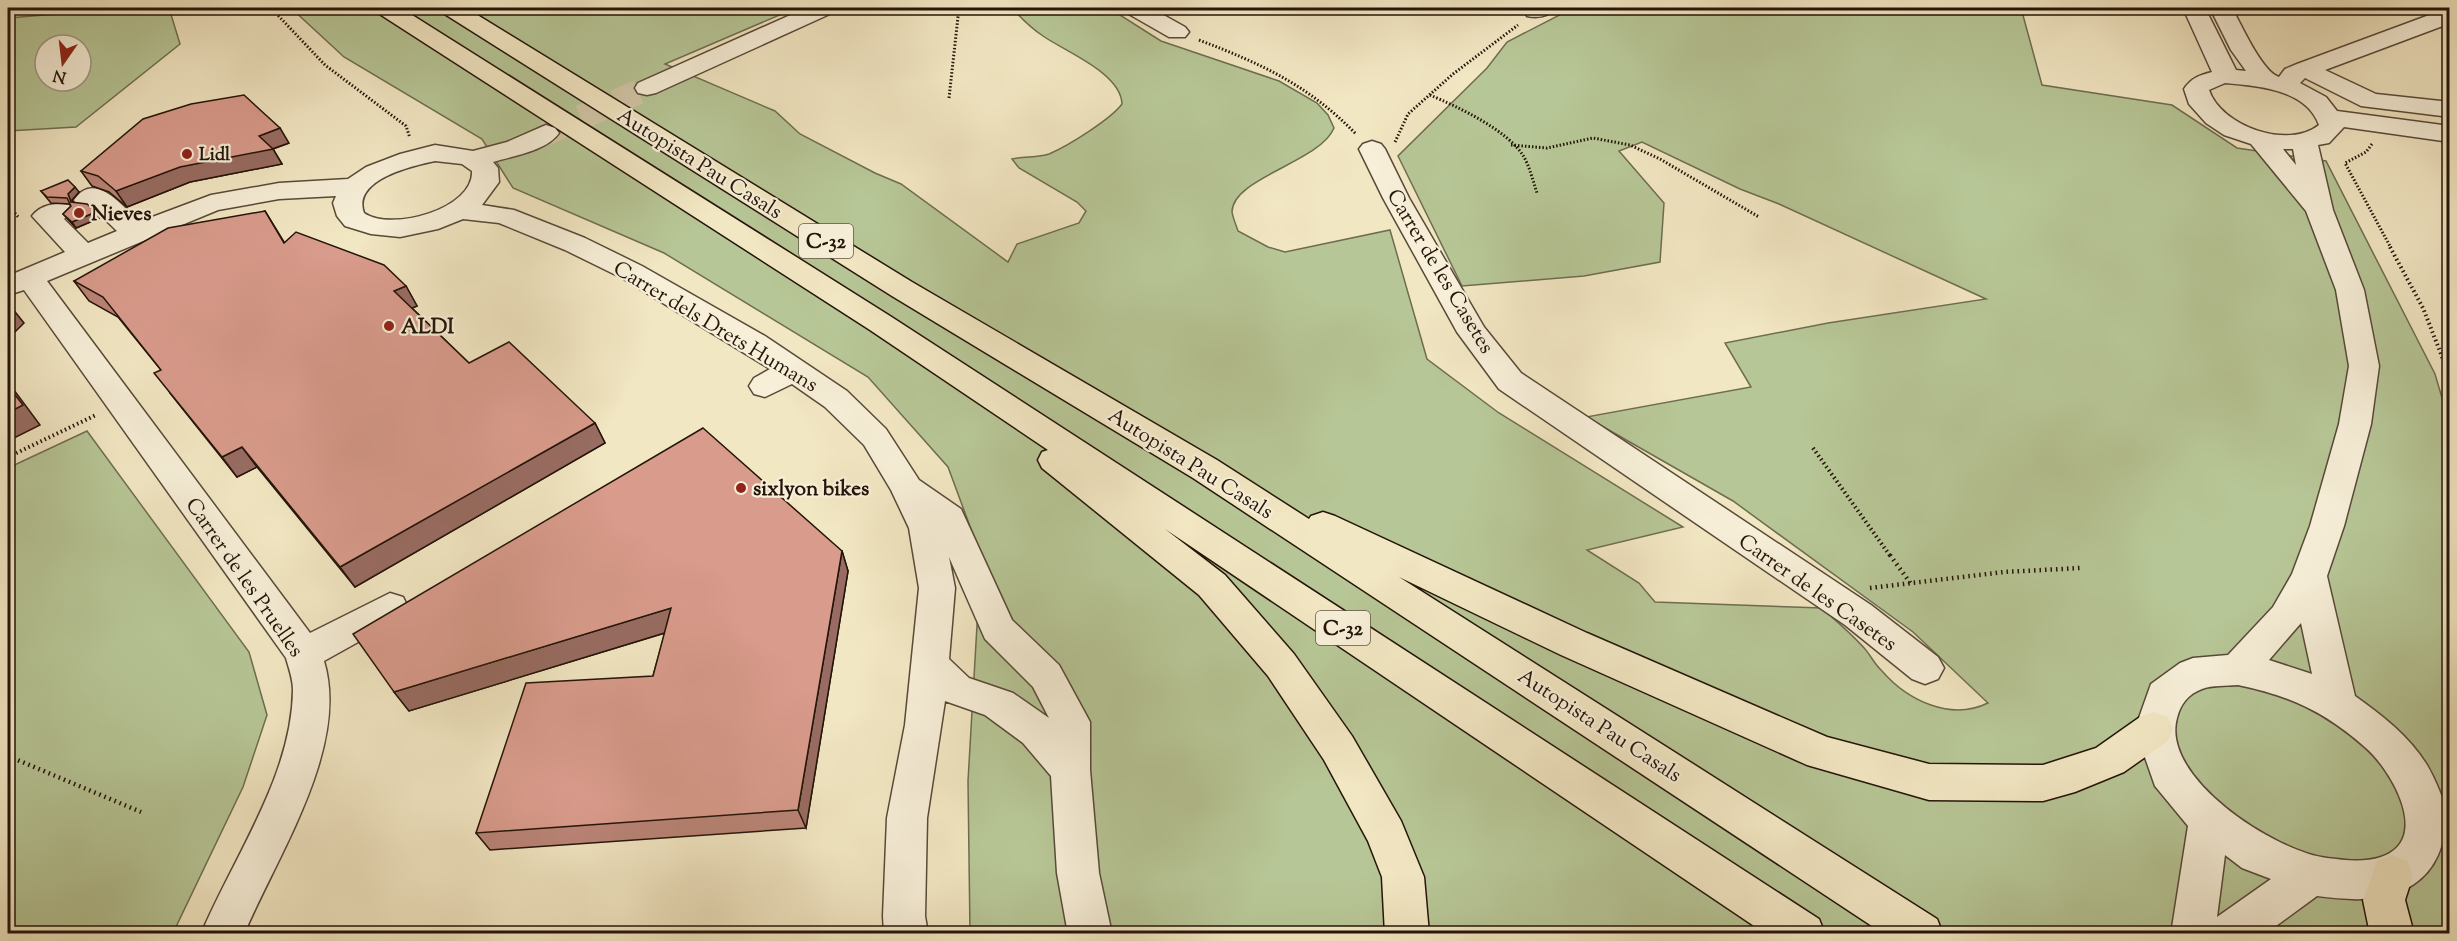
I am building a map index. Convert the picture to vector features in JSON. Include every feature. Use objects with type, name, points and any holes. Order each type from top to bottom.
[{"type":"highway","name":"Autopista Pau Casals","points":[[387,8],[880,323],[1804,933]]},
{"type":"highway","name":"Autopista Pau Casals","points":[[451,8],[902,289],[1205,469],[1922,933]]},
{"type":"highway","points":[[880,323],[1212,585],[1281,665],[1338,748],[1386,834],[1403,877],[1407,933]]},
{"type":"highway","points":[[1205,469],[1574,644],[1821,753],[1929,782],[2010,785],[2043,783],[2075,774],[2110,760],[2154,729]]},
{"type":"highway","points":[[2392,875],[2384,900],[2392,933]]},
{"type":"street","points":[[646,88],[824,8]]},
{"type":"street","points":[[1135,8],[1177,32]]},
{"type":"street","points":[[2194,8],[2223,66],[2225,76]]},
{"type":"street","points":[[2221,8],[2242,50],[2275,83]]},
{"type":"street","points":[[2275,83],[2305,69],[2435,22]]},
{"type":"street","points":[[2305,69],[2370,101],[2450,110]]},
{"type":"street","points":[[2225,76],[2275,83],[2308,96],[2322,106],[2330,117],[2332,127],[2326,135],[2304,142],[2260,138],[2221,123],[2205,111],[2196,99],[2196,89],[2205,81],[2225,76]]},
{"type":"street","points":[[2330,117],[2450,134]]},
{"type":"street","points":[[352,197],[352,217],[361,224],[391,230],[434,222],[460,210],[480,174],[516,147],[546,133]]},
{"type":"street","points":[[2260,138],[2319,210]]},
{"type":"street","points":[[2238,669],[2286,616],[2308,576],[2327,526],[2355,424],[2364,366],[2350,290],[2319,210],[2304,142]]},
{"type":"street","name":"Carrer de les Casetes","points":[[1372,150],[1396,198],[1472,332],[1510,381],[1858,615],[1924,668]]},
{"type":"street","points":[[17,290],[217,212],[271,202],[306,202],[352,197],[378,170],[417,156],[455,154],[480,174]]},
{"type":"street","name":"Carrer dels Drets Humans","points":[[480,174],[504,216]]},
{"type":"street","points":[[17,290],[82,254],[211,203],[279,191],[352,197]]},
{"type":"street","points":[[87,200],[97,196],[134,233]]},
{"type":"street","name":"Carrer dels Drets Humans","points":[[460,210],[504,216],[575,244],[632,272],[793,369],[836,399],[875,436],[906,487],[927,528],[937,588],[924,725],[907,818],[904,916],[906,933]]},
{"type":"street","points":[[59,211],[46,216],[82,254]]},
{"type":"street","name":"Carrer de les Pruelles","points":[[17,290],[119,404],[304,654],[312,689],[308,732],[288,790],[241,886],[222,933]]},
{"type":"street","points":[[765,386],[793,369]]},
{"type":"street","points":[[906,487],[949,518],[998,629],[1046,676],[1071,722],[1070,770],[1078,873],[1090,933]]},
{"type":"street","points":[[2308,576],[2338,705]]},
{"type":"street","points":[[304,654],[390,607]]},
{"type":"street","points":[[929,664],[956,689],[999,704],[1037,731],[1070,770]]},
{"type":"street","points":[[2238,669],[2288,680],[2338,705],[2382,738],[2413,778],[2427,818],[2420,852],[2392,875],[2355,881],[2311,876],[2257,854],[2208,821],[2169,774],[2154,729],[2163,695],[2193,674],[2238,669]]},
{"type":"street","points":[[924,725],[953,710],[999,704]]},
{"type":"street","points":[[2193,933],[2208,821]]},
{"type":"street","points":[[2229,933],[2311,876]]},
{"type":"path","points":[[271,8],[325,65],[406,126],[417,156]]},
{"type":"path","points":[[949,98],[959,8]]},
{"type":"path","points":[[1177,32],[1251,61],[1294,84],[1320,100],[1372,150],[1395,142],[1408,114],[1453,74],[1540,9]]},
{"type":"path","points":[[1430,95],[1456,105],[1511,145],[1523,156],[1537,193]]},
{"type":"path","points":[[1511,145],[1547,148],[1593,138],[1630,145],[1660,159],[1759,217]]},
{"type":"path","points":[[2366,152],[2345,163],[2418,299],[2450,377]]},
{"type":"path","points":[[8,457],[119,404]]},
{"type":"path","points":[[1813,448],[1911,584]]},
{"type":"path","points":[[1821,590],[1911,584],[2004,572],[2080,568]]},
{"type":"path","points":[[8,756],[141,812]]},
{"type":"green space","points":[[131,8],[169,8],[180,44],[76,127],[8,131],[8,18]]},
{"type":"green space","points":[[291,8],[796,8],[665,64],[775,111],[800,134],[901,184],[1008,262],[1017,244],[1079,223],[1086,211],[1077,202],[1019,168],[1012,159],[1045,155],[1057,150],[1078,139],[1122,104],[1119,93],[1103,73],[1039,33],[1012,8],[1109,8],[1161,41],[1279,81],[1317,103],[1328,115],[1334,128],[1326,140],[1296,161],[1246,189],[1236,200],[1232,212],[1238,231],[1268,247],[1285,252],[1390,230],[1427,359],[1499,413],[1683,527],[1587,550],[1639,583],[1655,602],[1822,608],[1855,638],[1880,669],[1904,691],[1931,705],[1959,710],[1988,703],[1913,632],[1733,501],[1586,417],[1751,387],[1725,343],[1828,323],[1986,299],[1779,204],[1740,189],[1642,142],[1619,151],[1664,203],[1660,262],[1584,276],[1462,286],[1398,156],[1487,68],[1507,42],[1573,8],[2021,8],[2042,85],[2172,105],[2237,148],[2326,161],[2435,374],[2450,425],[2449,933],[970,933],[968,781],[981,556],[948,467],[868,377],[664,253],[513,188],[482,139],[344,57]]},
{"type":"green space","points":[[87,431],[249,652],[267,715],[243,787],[173,933],[8,933],[8,468]]},
{"type":"building","points":[[244,95],[280,128],[259,136],[273,149],[180,167],[116,191],[98,176],[81,171],[143,119],[191,104]]},
{"type":"building","points":[[68,180],[75,187],[68,194],[71,202],[87,204],[96,212],[72,222],[63,214],[71,206],[67,198],[47,197],[41,191]]},
{"type":"building","points":[[265,211],[284,243],[296,232],[384,265],[406,286],[394,291],[469,363],[509,342],[595,423],[340,567],[242,447],[222,457],[154,373],[161,370],[103,297],[74,281],[168,228]]},
{"type":"building","points":[[8,386],[23,405],[8,413]]},
{"type":"building","points":[[703,428],[842,551],[798,810],[476,833],[526,683],[653,676],[671,608],[394,692],[353,634]]},
{"type":"tunnel","points":[[546,133],[647,88]]},
{"type":"place","name":"Lidl","points":[[187,154]]},
{"type":"place","name":"Nieves","points":[[79,213]]},
{"type":"place","name":"ALDI","points":[[389,326]]},
{"type":"place","name":"sixlyon bikes","points":[[741,488]]}]
